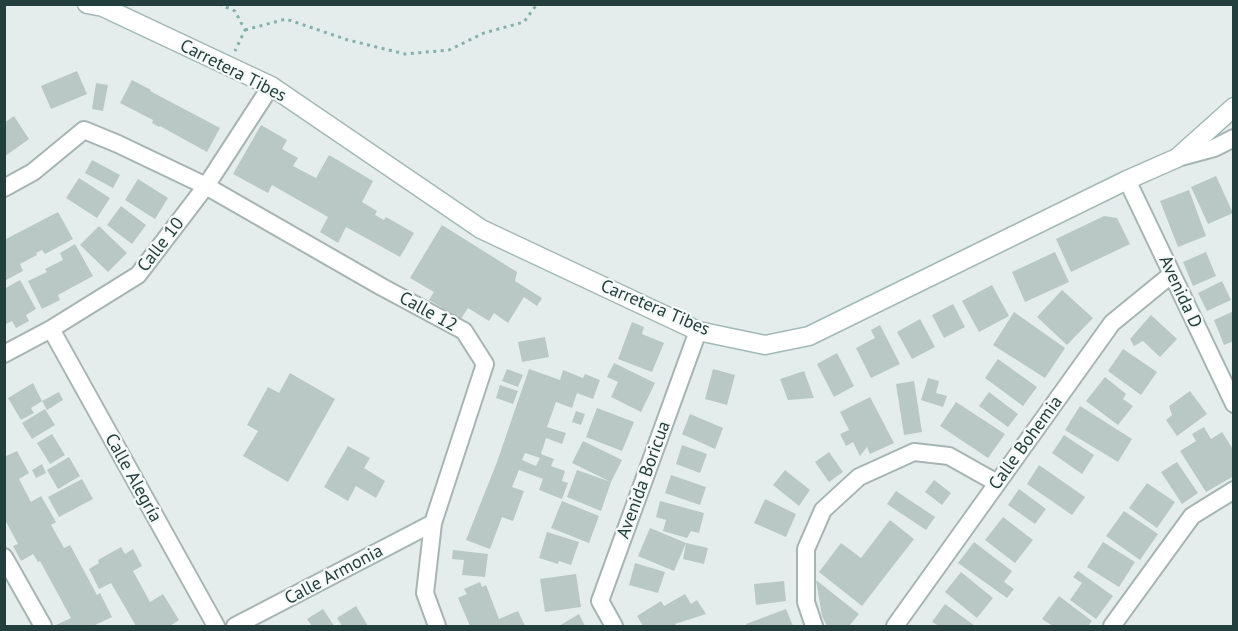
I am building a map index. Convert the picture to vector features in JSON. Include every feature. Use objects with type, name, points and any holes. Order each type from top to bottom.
[{"type":"street","name":"Carretera Tibes","points":[[87,4],[103,7],[271,86],[482,230],[698,331],[765,345],[809,336],[1127,180],[1177,158],[1233,107]]},
{"type":"street","name":"Calle 10","points":[[4,354],[51,329],[138,275],[206,186],[271,86]]},
{"type":"street","name":"Calle 12","points":[[4,188],[33,172],[84,130],[206,186],[464,332],[485,364],[433,523],[425,593],[437,627]]},
{"type":"street","points":[[1177,158],[1214,148],[1233,138]]},
{"type":"street","name":"Avenida D","points":[[1127,180],[1233,404]]},
{"type":"street","name":"Calle Bohemia","points":[[895,627],[1112,323],[1172,274]]},
{"type":"street","name":"Calle Alegría","points":[[51,329],[216,627]]},
{"type":"street","name":"Avenida Boricua","points":[[614,627],[600,601],[698,331]]},
{"type":"street","points":[[814,627],[806,602],[806,549],[823,510],[859,477],[914,452],[949,456],[997,483]]},
{"type":"street","points":[[1112,627],[1192,516],[1233,490]]},
{"type":"street","name":"Calle Armonia","points":[[236,627],[433,523]]},
{"type":"street","points":[[4,557],[43,627]]},
{"type":"path","points":[[219,4],[235,11],[245,30]]},
{"type":"path","points":[[228,66],[245,30],[286,19],[348,40],[405,54],[449,50],[484,33],[524,22],[537,4]]},
{"type":"building","points":[[77,71],[87,94],[51,109],[41,86]]},
{"type":"building","points":[[132,80],[220,128],[207,152],[120,103]]},
{"type":"building","points":[[96,83],[108,85],[103,111],[92,109]]},
{"type":"building","points":[[14,116],[29,139],[4,157],[4,123]]},
{"type":"building","points":[[261,125],[287,140],[282,149],[298,158],[293,166],[316,178],[329,155],[373,181],[362,202],[377,211],[375,215],[384,220],[386,217],[414,233],[400,257],[346,227],[338,243],[320,232],[328,217],[272,185],[268,193],[233,174]]},
{"type":"building","points":[[92,160],[120,175],[113,188],[85,173]]},
{"type":"building","points":[[1216,176],[1233,213],[1208,224],[1191,187]]},
{"type":"building","points":[[79,178],[110,198],[97,218],[66,198]]},
{"type":"building","points":[[138,179],[168,198],[155,219],[125,200]]},
{"type":"building","points":[[1189,190],[1206,236],[1178,247],[1160,201]]},
{"type":"building","points":[[121,206],[146,225],[132,244],[107,225]]},
{"type":"building","points":[[58,212],[73,239],[45,254],[42,250],[36,253],[37,255],[20,264],[23,271],[6,280],[4,277],[4,236],[6,239]]},
{"type":"building","points":[[1104,216],[1117,218],[1130,244],[1071,272],[1056,239]]},
{"type":"building","points":[[442,225],[517,272],[515,281],[542,298],[537,306],[524,297],[508,323],[494,313],[489,321],[468,308],[461,319],[429,300],[434,292],[410,278]]},
{"type":"building","points":[[99,226],[127,253],[108,272],[80,245]]},
{"type":"building","points":[[75,244],[93,276],[58,295],[60,300],[42,309],[28,281],[47,272],[45,269],[63,260],[60,253]]},
{"type":"building","points":[[1055,252],[1069,282],[1025,302],[1012,272]]},
{"type":"building","points":[[1206,252],[1216,276],[1193,286],[1183,262]]},
{"type":"building","points":[[20,280],[36,309],[26,315],[29,321],[16,328],[12,321],[4,325],[4,289]]},
{"type":"building","points":[[1222,281],[1231,300],[1207,311],[1198,293]]},
{"type":"building","points":[[992,285],[1009,316],[979,332],[962,301]]},
{"type":"building","points":[[1062,290],[1093,318],[1067,345],[1037,317]]},
{"type":"building","points":[[953,304],[965,327],[944,338],[932,315]]},
{"type":"building","points":[[1234,311],[1234,341],[1224,345],[1214,320]]},
{"type":"building","points":[[1014,312],[1065,348],[1045,378],[993,345]]},
{"type":"building","points":[[1151,315],[1177,339],[1160,357],[1143,341],[1134,346],[1130,339]]},
{"type":"building","points":[[920,319],[935,347],[912,359],[897,332]]},
{"type":"building","points":[[632,322],[644,327],[642,334],[664,343],[652,372],[618,359]]},
{"type":"building","points":[[880,325],[900,364],[871,378],[856,348],[875,338],[871,330]]},
{"type":"building","points":[[545,337],[549,357],[522,362],[518,342]]},
{"type":"building","points":[[1123,349],[1157,372],[1141,395],[1108,371]]},
{"type":"building","points":[[837,353],[854,386],[834,397],[817,364]]},
{"type":"building","points":[[998,359],[1037,387],[1023,406],[985,378]]},
{"type":"building","points":[[614,363],[655,383],[641,412],[611,397],[618,382],[607,377]]},
{"type":"building","points":[[507,369],[523,375],[518,387],[502,381]]},
{"type":"building","points":[[529,369],[560,380],[563,370],[583,378],[585,374],[600,380],[593,399],[577,393],[572,408],[556,402],[547,427],[566,433],[562,444],[546,438],[541,454],[554,459],[551,466],[565,471],[562,481],[568,483],[562,499],[539,490],[543,479],[519,470],[512,487],[524,491],[513,521],[502,517],[490,549],[466,540],[497,462]],"holes":[[[525,453],[540,458],[536,466],[522,460]]]},
{"type":"building","points":[[713,369],[735,375],[727,405],[705,399]]},
{"type":"building","points":[[804,371],[814,398],[788,400],[780,379]]},
{"type":"building","points":[[290,373],[335,399],[288,482],[243,456],[258,431],[247,425],[268,387],[279,393]]},
{"type":"building","points":[[1105,377],[1126,394],[1123,399],[1133,406],[1118,425],[1086,401]]},
{"type":"building","points":[[928,378],[939,381],[936,393],[947,396],[943,407],[921,400]]},
{"type":"building","points":[[914,381],[922,432],[904,435],[896,384]]},
{"type":"building","points":[[33,383],[42,401],[31,408],[34,413],[21,420],[8,398]]},
{"type":"building","points":[[500,385],[518,391],[513,404],[496,398]]},
{"type":"building","points":[[1190,391],[1207,414],[1177,436],[1166,420],[1172,415],[1169,406]]},
{"type":"building","points":[[59,392],[63,400],[47,410],[42,401]]},
{"type":"building","points":[[989,392],[1018,414],[1008,427],[979,406]]},
{"type":"building","points":[[870,397],[894,443],[870,454],[867,447],[860,456],[853,442],[846,446],[840,434],[849,430],[840,412]]},
{"type":"building","points":[[956,402],[1005,434],[988,458],[940,426]]},
{"type":"building","points":[[1080,406],[1132,439],[1118,462],[1065,430]]},
{"type":"building","points":[[597,408],[634,422],[622,451],[586,437]]},
{"type":"building","points":[[45,409],[55,425],[32,439],[22,423]]},
{"type":"building","points":[[576,411],[585,414],[581,425],[572,422]]},
{"type":"building","points":[[690,414],[723,428],[715,449],[682,434]]},
{"type":"building","points":[[1204,427],[1211,439],[1222,432],[1234,451],[1234,476],[1206,492],[1180,451],[1196,441],[1192,434]]},
{"type":"building","points":[[52,434],[65,455],[50,464],[37,443]]},
{"type":"building","points":[[1064,435],[1094,455],[1082,474],[1052,453]]},
{"type":"building","points":[[583,441],[622,460],[611,482],[572,463]]},
{"type":"building","points":[[682,445],[707,454],[700,473],[676,464]]},
{"type":"building","points":[[348,446],[370,458],[364,468],[385,481],[376,498],[356,486],[348,501],[324,487]]},
{"type":"building","points":[[17,451],[29,473],[19,479],[31,502],[41,496],[56,522],[51,525],[64,548],[70,545],[97,595],[100,593],[112,617],[93,626],[54,626],[71,618],[40,561],[38,562],[33,554],[21,561],[13,546],[18,544],[4,518],[4,457]]},
{"type":"building","points":[[829,452],[843,472],[829,482],[815,462]]},
{"type":"building","points":[[69,457],[80,476],[58,489],[47,470]]},
{"type":"building","points":[[1177,462],[1198,493],[1182,504],[1161,472]]},
{"type":"building","points":[[42,464],[46,473],[36,478],[32,470]]},
{"type":"building","points":[[1039,465],[1085,497],[1072,515],[1027,484]]},
{"type":"building","points":[[577,470],[611,482],[601,511],[567,497]]},
{"type":"building","points":[[785,470],[810,490],[799,506],[773,485]]},
{"type":"building","points":[[671,475],[706,487],[700,505],[665,493]]},
{"type":"building","points":[[82,479],[93,499],[59,517],[48,497]]},
{"type":"building","points":[[934,480],[951,493],[942,505],[925,492]]},
{"type":"building","points":[[1147,483],[1175,502],[1157,528],[1129,508]]},
{"type":"building","points":[[1019,489],[1046,509],[1035,524],[1008,505]]},
{"type":"building","points":[[896,491],[935,517],[926,530],[887,504]]},
{"type":"building","points":[[765,499],[796,514],[786,537],[754,523]]},
{"type":"building","points":[[562,501],[599,516],[589,543],[551,528]]},
{"type":"building","points":[[660,501],[704,513],[699,533],[691,531],[687,538],[663,531],[666,520],[656,517]]},
{"type":"building","points":[[1124,511],[1158,534],[1140,560],[1106,536]]},
{"type":"building","points":[[1003,517],[1033,540],[1015,563],[985,540]]},
{"type":"building","points":[[890,520],[914,539],[862,606],[819,572],[841,543],[861,558]]},
{"type":"building","points":[[650,528],[686,543],[674,571],[638,556]]},
{"type":"building","points":[[547,532],[579,542],[571,565],[559,561],[558,564],[539,558]]},
{"type":"building","points":[[974,542],[1012,571],[1004,582],[1014,589],[1007,598],[958,563]]},
{"type":"building","points":[[1103,542],[1135,562],[1119,587],[1087,567]]},
{"type":"building","points":[[686,543],[708,548],[704,564],[683,559]]},
{"type":"building","points":[[121,547],[125,554],[133,549],[142,566],[133,571],[150,602],[163,594],[179,620],[170,626],[136,626],[111,583],[99,589],[89,569],[99,563],[98,560]]},
{"type":"building","points":[[453,550],[488,554],[485,577],[462,575],[464,560],[452,559]]},
{"type":"building","points":[[635,563],[665,572],[658,593],[629,585]]},
{"type":"building","points":[[1078,571],[1113,596],[1096,619],[1070,600],[1082,583],[1073,577]]},
{"type":"building","points":[[961,572],[993,598],[977,618],[945,592]]},
{"type":"building","points":[[576,574],[581,607],[545,612],[540,579]]},
{"type":"building","points":[[816,580],[859,614],[849,626],[827,626],[822,616]]},
{"type":"building","points":[[784,581],[786,601],[756,605],[754,584]]},
{"type":"building","points":[[480,582],[482,587],[486,585],[499,619],[518,611],[525,626],[470,626],[458,598],[467,594],[464,589]]},
{"type":"building","points":[[685,594],[691,604],[697,600],[706,614],[675,624],[677,626],[643,626],[637,616],[661,601],[664,606]]},
{"type":"building","points":[[1059,596],[1092,621],[1088,626],[1053,626],[1042,619]]},
{"type":"building","points":[[945,604],[975,626],[939,626],[932,622]]},
{"type":"building","points":[[356,606],[368,626],[342,626],[337,618]]},
{"type":"building","points":[[323,609],[334,626],[312,626],[307,619]]},
{"type":"building","points":[[786,609],[793,626],[747,626],[746,624]]},
{"type":"building","points":[[579,614],[585,626],[559,626]]}]
